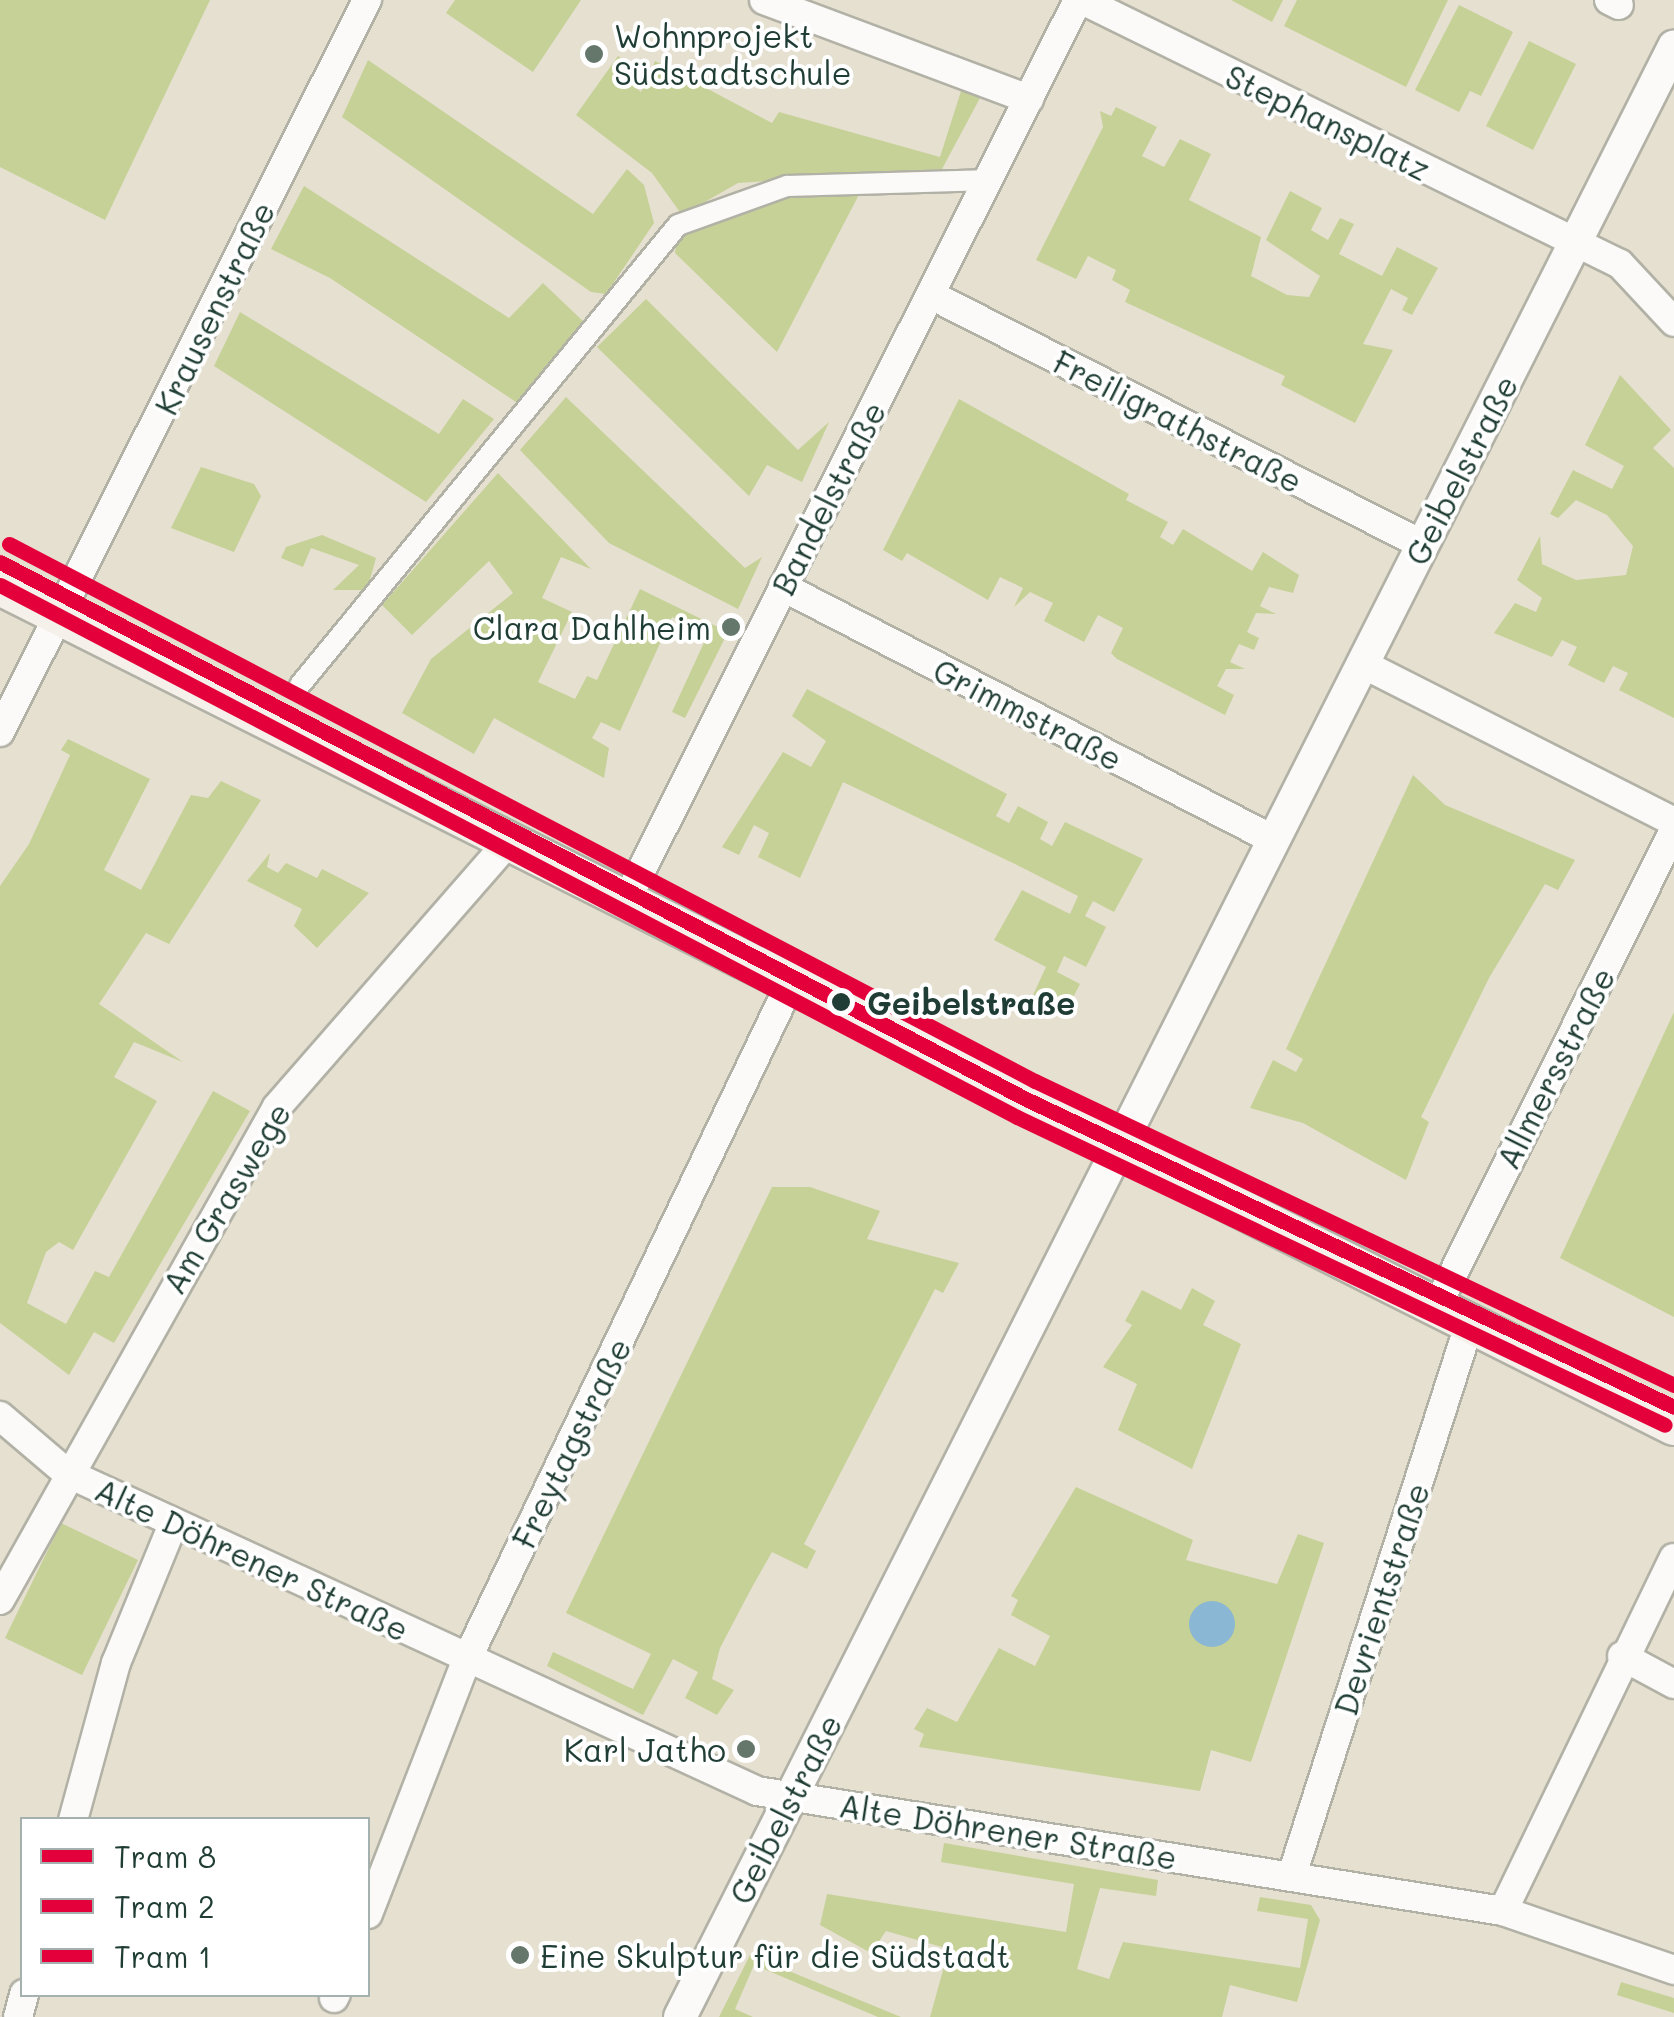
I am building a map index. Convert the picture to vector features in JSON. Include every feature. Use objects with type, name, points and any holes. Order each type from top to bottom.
[{"type":"main road","points":[[0,586],[628,897],[1674,1426]]},
{"type":"street","name":"Krausenstraße","points":[[0,732],[367,0]]},
{"type":"street","points":[[764,0],[1029,99]]},
{"type":"street","name":"Bandelstraße","points":[[628,897],[1080,0]]},
{"type":"street","name":"Stephansplatz","points":[[1080,0],[1620,264],[1674,322]]},
{"type":"street","name":"Geibelstraße","points":[[680,2017],[1674,47]]},
{"type":"street","points":[[300,685],[678,225],[787,186],[991,180]]},
{"type":"street","name":"Freiligrathstraße","points":[[933,296],[1423,545]]},
{"type":"street","name":"Grimmstraße","points":[[783,587],[1274,840]]},
{"type":"street","points":[[1363,664],[1674,822]]},
{"type":"street","name":"Allmersstraße","points":[[1453,1314],[1674,830]]},
{"type":"street","name":"Am Graswege","points":[[0,1600],[67,1473],[277,1107],[511,839]]},
{"type":"street","name":"Freytagstraße","points":[[370,1909],[467,1659],[792,980]]},
{"type":"street","name":"Devrientstraße","points":[[1292,1875],[1453,1314]]},
{"type":"street","name":"Alte Döhrener Straße","points":[[0,1416],[67,1473],[467,1659],[790,1798],[1503,1911],[1674,1970]]},
{"type":"street","points":[[74,1817],[116,1663],[173,1524]]},
{"type":"street","points":[[1503,1911],[1622,1656],[1674,1558]]},
{"type":"street","points":[[1622,1656],[1674,1684]]},
{"type":"green space","points":[[0,0],[210,0],[105,220],[0,167]]},
{"type":"green space","points":[[455,0],[581,0],[533,72],[446,13]]},
{"type":"green space","points":[[1231,0],[1283,0],[1272,22]]},
{"type":"green space","points":[[1297,0],[1448,0],[1406,87],[1284,26]]},
{"type":"green space","points":[[1459,5],[1513,32],[1481,96],[1470,91],[1459,112],[1415,90]]},
{"type":"green space","points":[[1529,41],[1576,64],[1533,150],[1486,126]]},
{"type":"green space","points":[[618,56],[635,67],[627,80],[641,92],[655,61],[772,123],[779,112],[940,157],[962,88],[980,98],[942,169],[738,183],[682,215],[652,173],[576,115]]},
{"type":"green space","points":[[368,60],[593,214],[627,169],[644,185],[654,223],[606,294],[591,292],[342,117]]},
{"type":"green space","points":[[1116,107],[1157,127],[1142,156],[1164,167],[1180,139],[1211,154],[1189,200],[1261,237],[1251,276],[1287,295],[1309,297],[1320,276],[1266,240],[1290,191],[1322,208],[1311,230],[1328,240],[1340,218],[1354,224],[1339,254],[1382,276],[1397,247],[1438,268],[1412,315],[1402,310],[1408,298],[1391,289],[1363,344],[1393,350],[1355,423],[1281,385],[1285,376],[1125,302],[1130,290],[1112,280],[1116,270],[1088,256],[1076,279],[1036,260],[1103,127],[1100,111],[1111,116]]},
{"type":"green space","points":[[864,185],[777,352],[675,253],[678,225],[787,186]]},
{"type":"green space","points":[[304,186],[509,318],[543,283],[586,324],[516,402],[330,278],[271,249]]},
{"type":"green space","points":[[646,299],[798,450],[829,422],[802,482],[767,465],[749,496],[597,347]]},
{"type":"green space","points":[[240,312],[439,434],[463,399],[494,419],[426,502],[214,366]]},
{"type":"green space","points":[[1620,375],[1671,430],[1653,448],[1674,468],[1674,718],[1619,690],[1628,673],[1613,666],[1604,683],[1568,665],[1577,647],[1562,640],[1552,657],[1494,633],[1515,603],[1536,612],[1542,598],[1517,580],[1540,536],[1542,564],[1576,580],[1626,575],[1633,546],[1607,515],[1576,500],[1558,518],[1550,514],[1573,470],[1612,489],[1624,466],[1585,445]]},
{"type":"green space","points":[[566,397],[745,568],[762,557],[738,609],[609,543],[520,450]]},
{"type":"green space","points":[[959,399],[1129,494],[1126,500],[1168,522],[1160,537],[1173,545],[1183,529],[1252,571],[1263,552],[1299,575],[1293,593],[1269,587],[1260,606],[1276,614],[1256,613],[1247,632],[1259,638],[1254,650],[1239,644],[1230,662],[1245,669],[1226,669],[1217,686],[1234,695],[1225,715],[1117,659],[1111,653],[1123,628],[1098,615],[1084,642],[1044,621],[1053,603],[1030,592],[1014,607],[1023,588],[1000,577],[988,600],[907,553],[902,561],[883,550]]},
{"type":"green space","points":[[201,467],[254,484],[261,496],[234,552],[171,528]]},
{"type":"green space","points":[[498,473],[591,569],[561,557],[542,598],[572,612],[538,682],[575,699],[587,676],[597,680],[640,589],[728,632],[685,718],[672,712],[708,634],[672,617],[620,731],[601,722],[592,738],[609,748],[604,778],[494,718],[474,754],[402,713],[431,659],[513,593],[489,561],[412,635],[382,605]]},
{"type":"green space","points":[[322,535],[376,558],[367,590],[333,590],[359,565],[311,548],[303,567],[281,558],[286,547]]},
{"type":"green space","points":[[807,689],[1007,794],[996,816],[1009,823],[1018,806],[1048,822],[1040,839],[1052,846],[1065,822],[1143,859],[1114,912],[1093,901],[1085,916],[1106,927],[1086,967],[1064,956],[1057,972],[1080,984],[1066,1011],[1033,995],[1046,967],[994,940],[1022,890],[1070,914],[1078,896],[843,782],[800,878],[758,857],[769,833],[754,825],[739,855],[722,847],[783,752],[811,767],[826,741],[792,716]]},
{"type":"green space","points":[[68,739],[150,779],[104,870],[141,890],[191,795],[208,798],[221,781],[261,800],[169,944],[146,933],[99,1004],[183,1062],[134,1042],[114,1077],[157,1101],[73,1250],[59,1242],[46,1252],[27,1303],[66,1324],[95,1271],[109,1277],[213,1091],[250,1111],[114,1343],[94,1332],[69,1375],[0,1323],[0,886],[29,844],[70,755],[61,750]]},
{"type":"green space","points":[[1413,775],[1445,805],[1575,860],[1558,890],[1545,884],[1489,978],[1421,1117],[1429,1122],[1406,1180],[1303,1123],[1250,1108],[1273,1060],[1296,1072],[1303,1059],[1286,1049]]},
{"type":"green space","points":[[270,853],[267,867],[278,873],[286,863],[317,878],[322,869],[369,893],[317,948],[294,926],[302,909],[247,881]]},
{"type":"green space","points":[[1674,1012],[1674,1317],[1560,1258]]},
{"type":"green space","points":[[772,1187],[810,1187],[880,1211],[867,1239],[959,1263],[943,1293],[935,1289],[804,1544],[816,1551],[807,1569],[772,1552],[751,1589],[720,1648],[712,1679],[734,1690],[717,1715],[685,1698],[698,1672],[673,1659],[643,1715],[547,1666],[553,1652],[633,1689],[651,1654],[566,1613]]},
{"type":"green space","points":[[1192,1288],[1215,1301],[1203,1325],[1241,1344],[1192,1469],[1118,1430],[1137,1384],[1103,1367],[1132,1325],[1125,1321],[1142,1290],[1181,1310]]},
{"type":"green space","points":[[1076,1487],[1193,1540],[1186,1560],[1277,1584],[1298,1534],[1324,1543],[1251,1762],[1211,1750],[1200,1791],[919,1747],[924,1734],[914,1729],[927,1708],[957,1722],[999,1648],[1035,1666],[1050,1636],[1011,1615],[1018,1600],[1011,1596]]},
{"type":"green space","points":[[61,1523],[138,1560],[82,1675],[5,1638]]},
{"type":"green space","points":[[944,1843],[1158,1880],[1156,1896],[1100,1888],[1077,1969],[1109,1979],[1123,1942],[1300,1968],[1308,1919],[1257,1911],[1260,1897],[1311,1905],[1320,1920],[1297,2002],[1230,1985],[1222,2017],[930,2017],[949,1949],[886,1931],[871,1953],[820,1925],[827,1894],[1066,1932],[1074,1884],[941,1862]]},
{"type":"green space","points":[[750,1955],[901,2017],[878,2017],[754,1965],[735,2009],[753,2017],[719,2017]]},
{"type":"green space","points":[[1621,1982],[1674,1998],[1674,2013],[1617,1995]]},
{"type":"water","points":[[1212,1601],[1229,1607],[1235,1624],[1229,1641],[1212,1647],[1195,1641],[1189,1624],[1195,1607]]},
{"type":"tram line","name":"1","points":[[9,544],[1035,1081],[1674,1385]]},
{"type":"tram line","name":"8","points":[[0,562],[1026,1099],[1674,1407]]},
{"type":"tram line","name":"2","points":[[0,585],[1017,1117],[1665,1425]]},
{"type":"place","name":"Wohnprojekt Südstadtschule","points":[[594,54]]},
{"type":"place","name":"Clara Dahlheim","points":[[731,627]]},
{"type":"place","name":"Geibelstraße","points":[[841,1002]]},
{"type":"place","name":"Karl Jatho","points":[[746,1749]]},
{"type":"place","name":"Eine Skulptur für die Südstadt","points":[[520,1955]]}]
